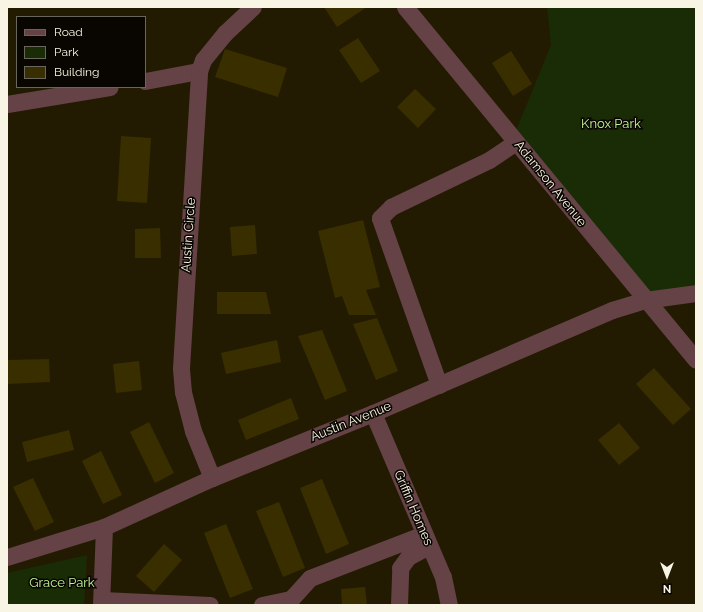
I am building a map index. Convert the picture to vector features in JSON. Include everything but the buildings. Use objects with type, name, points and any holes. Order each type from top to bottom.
[{"type":"street","name":"Austin Circle","points":[[212,478],[193,431],[183,392],[181,368],[199,71],[203,60],[225,33],[253,7]]},
{"type":"street","name":"Adamson Avenue","points":[[406,7],[645,300],[696,360]]},
{"type":"street","points":[[146,81],[199,71]]},
{"type":"street","points":[[7,104],[104,88]]},
{"type":"street","points":[[439,385],[380,218],[391,207],[490,160],[516,142]]},
{"type":"street","name":"Austin Avenue","points":[[7,557],[104,527],[212,478],[373,413],[612,310],[645,300],[696,294]]},
{"type":"street","name":"Griffin Homes","points":[[373,413],[443,577],[449,605]]},
{"type":"street","points":[[104,527],[101,603],[210,605]]},
{"type":"street","points":[[262,605],[291,599],[310,578],[427,540]]},
{"type":"street","points":[[399,605],[400,568],[408,557],[427,540]]},
{"type":"green space","name":"Knox Park","points":[[547,7],[696,7],[696,294],[645,300],[513,138],[551,45]]},
{"type":"green space","name":"Grace Park","points":[[87,555],[84,605],[7,605],[7,573]]}]
